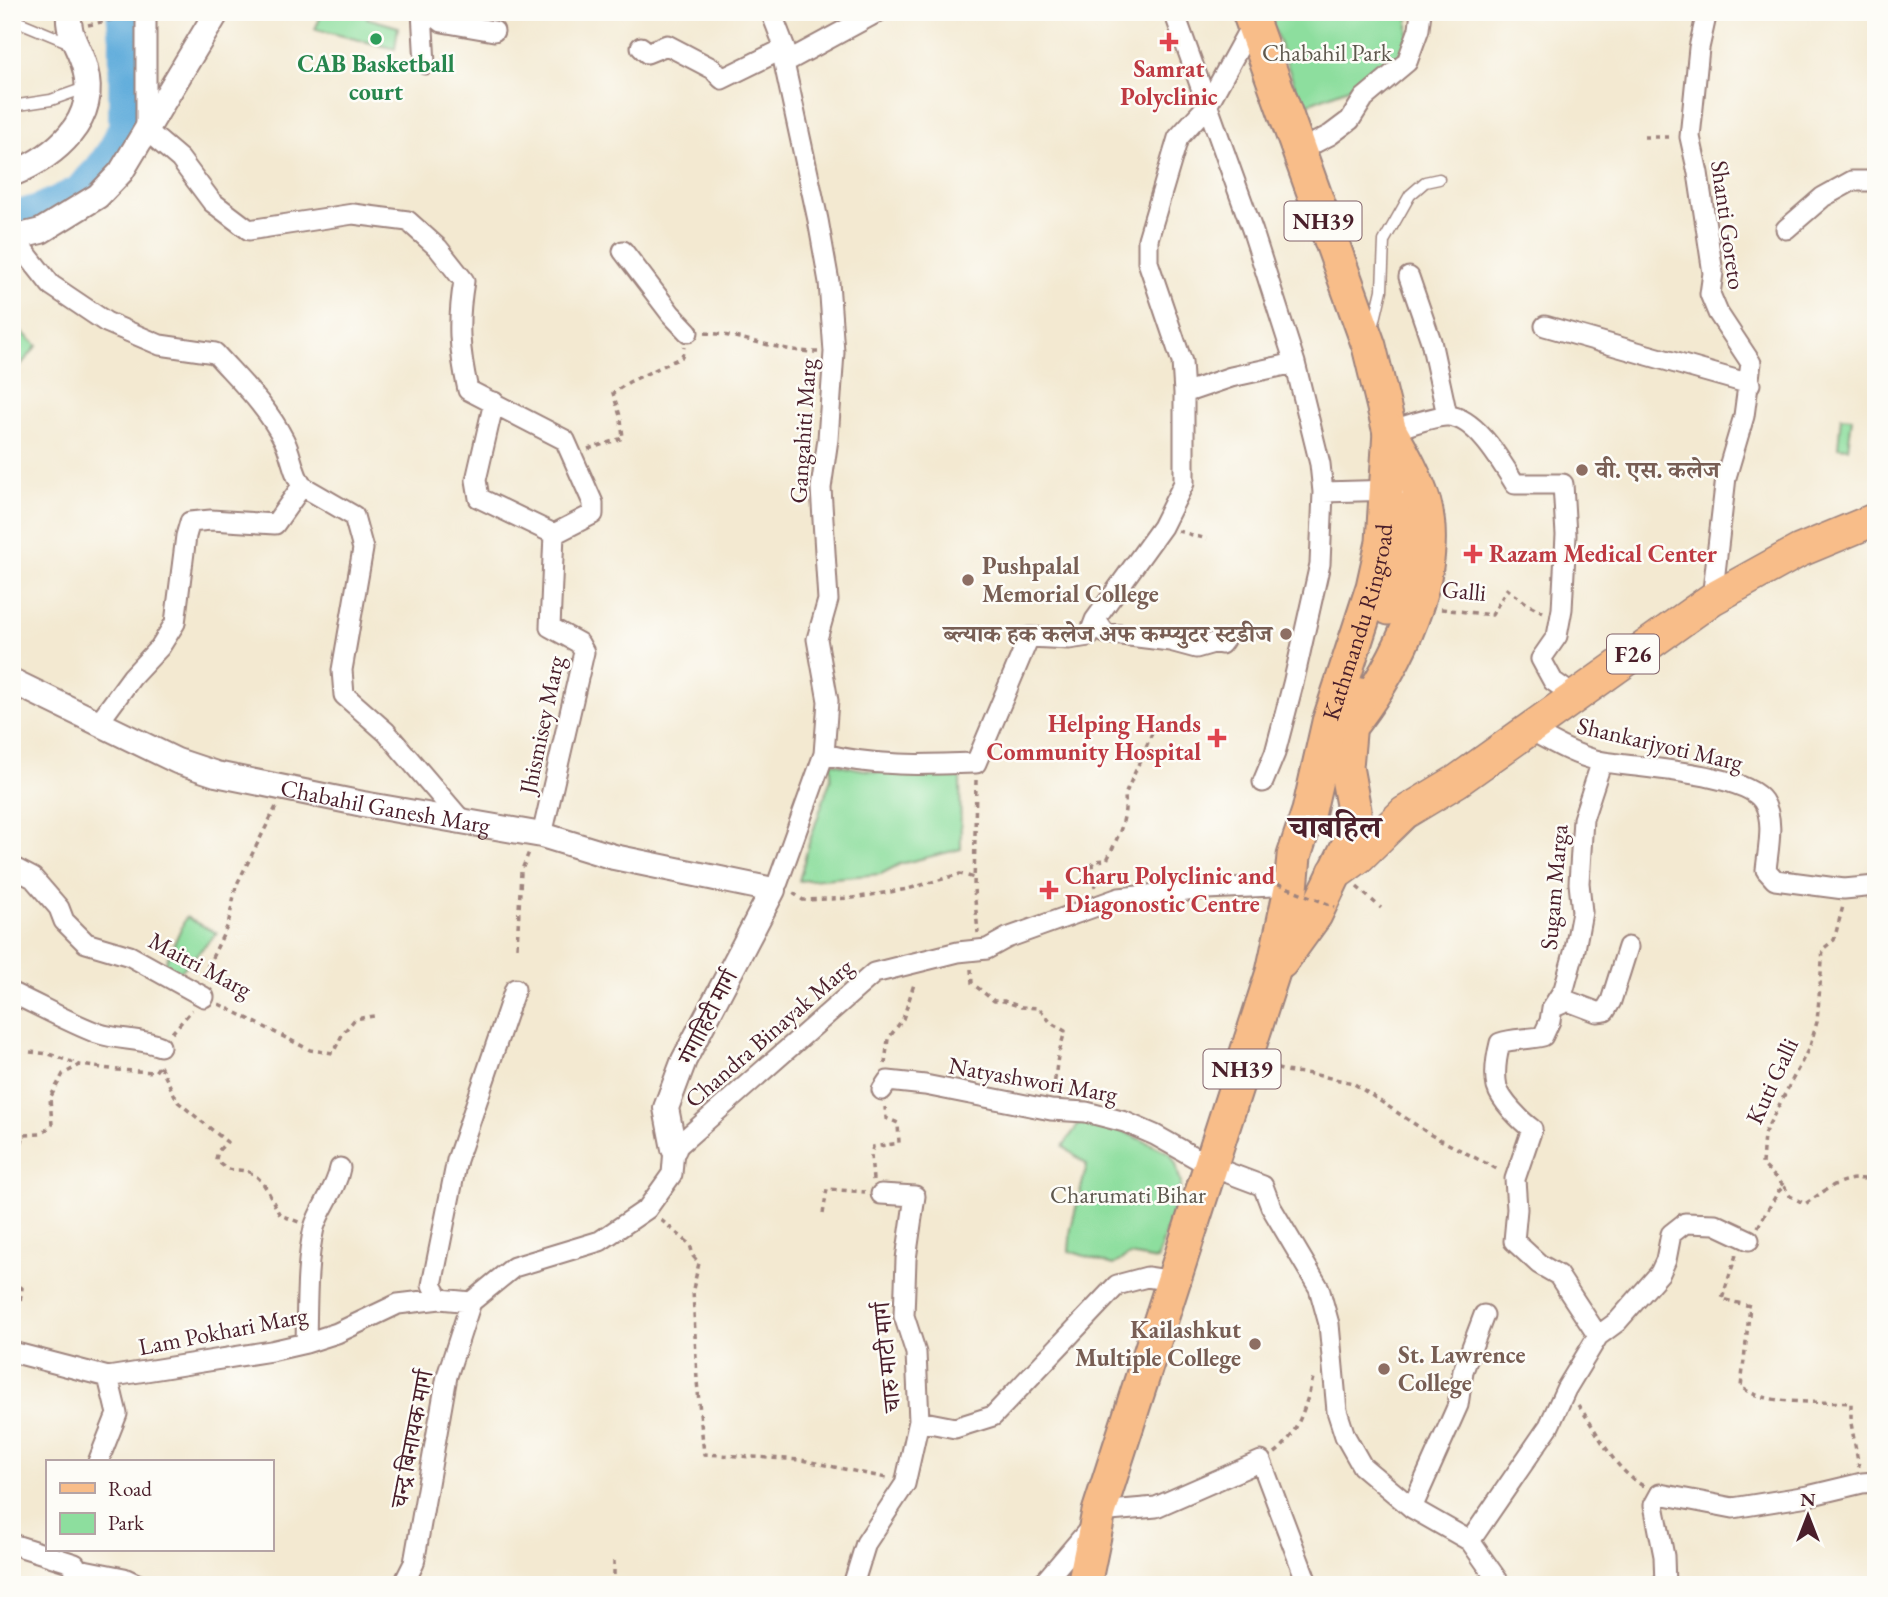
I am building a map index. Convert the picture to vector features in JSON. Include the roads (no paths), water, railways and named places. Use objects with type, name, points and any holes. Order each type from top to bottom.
[{"type":"highway","name":"Kathmandu Ringroad","points":[[1251,17],[1297,152],[1369,346],[1390,431],[1395,490],[1406,522],[1403,557],[1386,620],[1350,726],[1346,767],[1354,810],[1350,842],[1315,915],[1273,972]]},
{"type":"highway","points":[[1350,726],[1364,708],[1407,632],[1421,589],[1428,550],[1424,505],[1409,464],[1390,431]]},
{"type":"highway","name":"Kathmandu Ringroad","points":[[1084,1585],[1098,1516],[1273,972],[1281,878],[1294,856],[1308,811],[1329,722],[1373,587],[1395,490]]},
{"type":"highway","points":[[1308,811],[1320,806],[1339,806],[1354,810]]},
{"type":"highway","points":[[1281,878],[1311,871],[1338,871]]},
{"type":"main road","name":"F26","points":[[1404,813],[1457,781],[1712,599],[1799,551],[1876,519]]},
{"type":"main road","points":[[1354,810],[1374,814],[1404,813]]},
{"type":"main road","points":[[1338,871],[1359,857],[1404,813]]},
{"type":"street","points":[[218,12],[121,172],[98,196],[41,230],[13,237],[51,285],[106,322],[160,345],[215,352],[268,412],[286,442],[294,475],[302,486],[354,516],[363,549],[342,670],[344,695],[387,732],[462,821]]},
{"type":"street","points":[[422,12],[425,64]]},
{"type":"street","points":[[429,12],[442,22],[494,31]]},
{"type":"street","name":"Gangahiti Marg","points":[[771,12],[784,55],[818,220],[829,282],[834,352],[828,439],[821,488],[828,600],[817,639],[828,701],[824,754],[776,886]]},
{"type":"street","points":[[640,47],[647,53],[667,45],[713,69],[722,79],[784,55],[878,12]]},
{"type":"street","points":[[1174,12],[1253,232],[1294,363],[1318,453],[1323,492],[1320,564],[1283,725],[1264,782]]},
{"type":"street","points":[[1297,152],[1330,135],[1350,120],[1364,98],[1407,62],[1419,29],[1421,12]]},
{"type":"street","name":"Shanti Goreto","points":[[1707,12],[1699,48],[1690,137],[1713,273],[1710,294],[1718,313],[1751,363],[1744,416],[1726,477],[1712,599]]},
{"type":"street","points":[[141,13],[146,130],[180,159],[212,202],[249,230],[353,214],[408,221],[438,248],[464,281],[459,314],[460,350],[468,390],[494,402],[565,440],[593,503],[593,514],[554,534],[479,498],[476,480],[494,402]]},
{"type":"street","points":[[824,754],[851,761],[891,766],[976,763],[1029,637],[1069,639],[1089,636],[1096,620],[1162,527],[1184,483],[1184,393],[1181,362],[1148,262],[1148,239],[1178,138],[1207,106],[1251,17]]},
{"type":"street","points":[[12,174],[40,159],[73,132],[83,117],[88,103],[89,86],[85,66],[68,25],[80,18]]},
{"type":"street","points":[[1786,229],[1823,197],[1852,181],[1876,181]]},
{"type":"street","points":[[623,251],[688,332]]},
{"type":"street","points":[[1409,277],[1430,341],[1447,415]]},
{"type":"street","points":[[1545,326],[1750,384]]},
{"type":"street","points":[[1184,393],[1231,377],[1294,363]]},
{"type":"street","points":[[1390,431],[1447,415],[1464,420],[1495,452],[1515,484],[1563,484],[1566,535],[1562,609],[1557,636],[1541,659],[1553,681],[1574,696]]},
{"type":"street","points":[[99,722],[132,677],[160,647],[175,623],[190,522],[211,520],[275,524],[302,486]]},
{"type":"street","points":[[1323,492],[1395,490]]},
{"type":"street","name":"Jhismisey Marg","points":[[540,835],[584,652],[579,643],[550,627],[554,534]]},
{"type":"street","points":[[1096,620],[1105,633],[1170,641],[1196,648],[1224,640],[1221,644]]},
{"type":"street","name":"Chabahil Ganesh Marg","points":[[12,681],[177,761],[216,774],[540,835],[614,857],[776,886]]},
{"type":"street","name":"Shankarjyoti Marg","points":[[1530,730],[1599,766],[1688,772],[1749,789],[1762,799],[1768,812],[1766,870],[1775,880],[1844,889],[1876,886]]},
{"type":"street","name":"Sugam Marga","points":[[1598,1336],[1558,1275],[1539,1264],[1514,1241],[1517,1209],[1515,1179],[1532,1129],[1518,1119],[1497,1088],[1500,1043],[1543,1036],[1552,1008],[1564,989],[1576,948],[1581,912],[1579,883],[1583,819],[1599,766]]},
{"type":"street","name":"Maitri Marg","points":[[12,867],[33,877],[59,908],[65,921],[86,943],[130,956],[204,997]]},
{"type":"street","name":"Chandra Binayak Marg","points":[[674,1149],[874,973],[958,952],[986,949],[1007,938],[1119,898],[1206,889],[1273,886],[1281,878]]},
{"type":"street","name":"गंगाहिटी मार्ग","points":[[674,1149],[666,1108],[684,1060],[776,886]]},
{"type":"street","points":[[1552,1008],[1568,1001],[1597,1012],[1605,1011],[1611,1001],[1628,947]]},
{"type":"street","points":[[514,989],[457,1160],[432,1285],[440,1298],[471,1302],[514,1268],[600,1241],[647,1209],[672,1174],[674,1149]]},
{"type":"street","points":[[12,993],[96,1033],[120,1040],[142,1039],[160,1056]]},
{"type":"street","name":"Natyashwori Marg","points":[[882,1090],[888,1081],[925,1085],[1051,1110],[1086,1112],[1125,1122],[1155,1135],[1210,1166],[1263,1186],[1271,1207],[1319,1288],[1329,1324],[1337,1411],[1362,1466],[1412,1508],[1469,1541]]},
{"type":"street","points":[[306,1343],[308,1283],[314,1227],[337,1183],[340,1168]]},
{"type":"street","name":"चारु माटी मार्ग","points":[[881,1194],[915,1196],[906,1259],[904,1316],[916,1353],[919,1421]]},
{"type":"street","points":[[1502,1585],[1469,1541],[1549,1426],[1566,1389],[1598,1336],[1617,1322],[1660,1273],[1668,1253],[1671,1234],[1685,1223],[1715,1224],[1749,1240]]},
{"type":"street","points":[[853,1585],[866,1543],[905,1484],[919,1421],[955,1428],[993,1416],[1117,1285],[1147,1277],[1174,1281]]},
{"type":"street","name":"Lam Pokhari Marg","points":[[13,1352],[108,1377],[306,1343],[337,1333],[398,1304],[440,1298]]},
{"type":"street","name":"चन्द्र बिनायक मार्ग","points":[[403,1585],[414,1563],[447,1376],[471,1302]]},
{"type":"street","points":[[1412,1508],[1458,1405],[1463,1371],[1484,1315]]},
{"type":"street","points":[[99,1460],[117,1414],[108,1377]]},
{"type":"street","points":[[1038,1585],[1047,1579],[1098,1516],[1156,1507],[1261,1461],[1308,1585]]},
{"type":"street","points":[[1665,1585],[1664,1556],[1654,1505],[1660,1494],[1733,1508],[1869,1483]]},
{"type":"street","points":[[12,1544],[71,1567],[124,1578],[139,1585]]},
{"type":"lane","points":[[12,19],[74,44]]},
{"type":"lane","points":[[12,106],[51,100],[89,86]]},
{"type":"lane","points":[[1369,346],[1381,290],[1384,241],[1410,195],[1425,182],[1440,179]]},
{"type":"waterway","points":[[12,218],[42,209],[78,192],[100,169],[114,149],[124,127],[125,39],[122,12]]},
{"type":"place","name":"CAB Basketball court","points":[[376,39]]},
{"type":"place","name":"Samrat Polyclinic","points":[[1169,42]]},
{"type":"place","name":"वी. एस. कलेज","points":[[1582,470]]},
{"type":"place","name":"Razam Medical Center","points":[[1473,554]]},
{"type":"place","name":"Pushpalal Memorial College","points":[[968,580]]},
{"type":"place","name":"ब्ल्याक हक कलेज अफ कम्प्युटर स्टडीज","points":[[1286,634]]},
{"type":"place","name":"Helping Hands Community Hospital","points":[[1217,738]]},
{"type":"place","name":"Charu Polyclinic and Diagonostic Centre","points":[[1049,890]]},
{"type":"place","name":"Kailashkut Multiple College","points":[[1255,1344]]},
{"type":"place","name":"St. Lawrence College","points":[[1384,1369]]},
{"type":"district","name":"चाबहिल","points":[[1335,827]]},
{"type":"park label","name":"Chabahil Park","points":[[1327,53]]},
{"type":"park label","name":"Charumati Bihar","points":[[1128,1195]]}]
